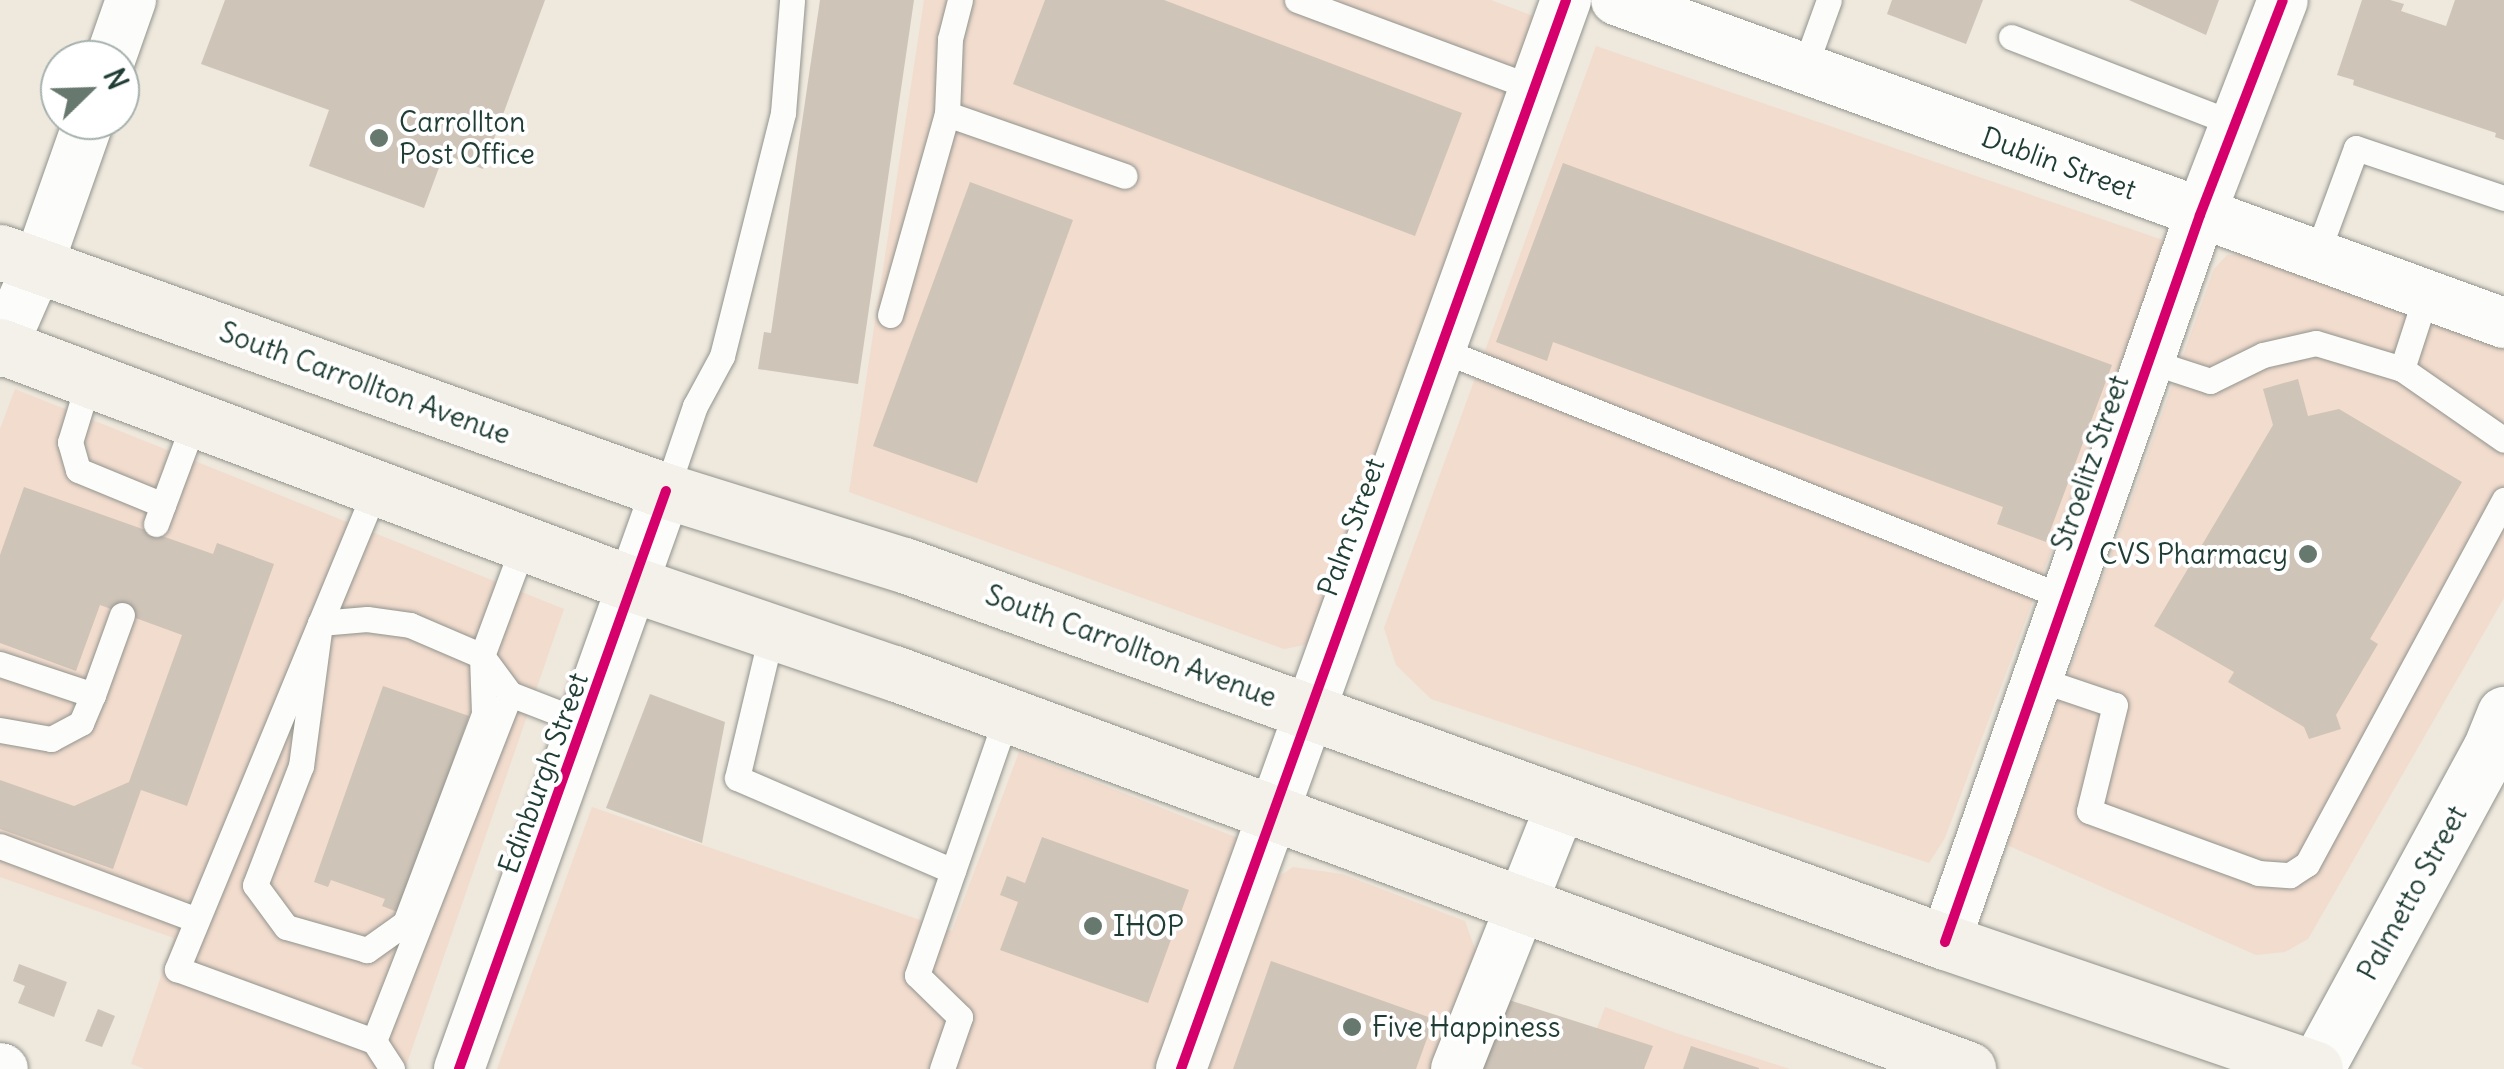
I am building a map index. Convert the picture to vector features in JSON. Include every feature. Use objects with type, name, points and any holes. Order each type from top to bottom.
[{"type":"main road","name":"South Carrollton Avenue","points":[[19,258],[666,491],[904,565],[1945,942],[2316,1069]]},
{"type":"main road","points":[[1,348],[635,585],[1272,812],[1907,1058],[1968,1069]]},
{"type":"street","points":[[117,40],[131,0]]},
{"type":"street","name":"Palm Street","points":[[1182,1069],[1566,0]]},
{"type":"street","name":"Dublin Street","points":[[1616,0],[2504,323]]},
{"type":"street","name":"Stroelitz Street","points":[[1945,942],[2200,215],[2282,0]]},
{"type":"street","points":[[1,348],[19,258],[78,140]]},
{"type":"street","name":"Edinburgh Street","points":[[458,1069],[666,491]]},
{"type":"street","name":"Palmetto Street","points":[[2316,1069],[2490,749],[2504,714]]},
{"type":"street","points":[[1456,1069],[1562,802]]},
{"type":"lane","points":[[666,491],[695,406],[722,356],[782,113],[792,0]]},
{"type":"lane","points":[[890,314],[947,114],[950,40],[960,0]]},
{"type":"lane","points":[[1297,0],[1534,88]]},
{"type":"lane","points":[[1804,69],[1830,0]]},
{"type":"lane","points":[[2011,36],[2235,124]]},
{"type":"lane","points":[[947,114],[1125,176]]},
{"type":"lane","points":[[2316,256],[2356,148],[2504,198]]},
{"type":"lane","points":[[2402,368],[2426,295]]},
{"type":"lane","points":[[2149,362],[2210,382],[2263,355],[2316,342],[2402,368],[2504,440]]},
{"type":"lane","points":[[1440,348],[2066,598]]},
{"type":"lane","points":[[89,380],[70,442],[78,470],[159,514],[195,420]]},
{"type":"lane","points":[[376,488],[176,969],[374,1041],[392,1069]]},
{"type":"lane","points":[[2038,679],[2115,705],[2089,810],[2258,873],[2290,875],[2307,864],[2504,500]]},
{"type":"lane","points":[[320,622],[300,766],[255,885],[286,927],[367,950],[405,923],[484,714],[482,656],[524,543]]},
{"type":"lane","points":[[0,730],[51,739],[81,723],[122,614]]},
{"type":"lane","points":[[320,622],[367,619],[410,625],[482,656],[510,694],[585,722]]},
{"type":"lane","points":[[772,631],[737,778],[952,872]]},
{"type":"lane","points":[[0,664],[93,695]]},
{"type":"lane","points":[[374,1041],[510,694]]},
{"type":"lane","points":[[942,1069],[960,1017],[917,974],[1007,715]]},
{"type":"lane","points":[[0,846],[197,920]]},
{"type":"shaded area","points":[[924,0],[1491,0],[1536,17],[1321,626],[1305,645],[1284,649],[849,492]]},
{"type":"shaded area","points":[[1596,46],[2166,241],[1945,838],[1929,863],[1431,699],[1396,665],[1384,628]]},
{"type":"shaded area","points":[[2260,253],[2504,349],[2504,598],[2308,939],[2285,952],[2256,955],[2007,845],[2214,269],[2227,255]]},
{"type":"shaded area","points":[[15,389],[564,609],[405,1069],[145,1069],[131,1064],[174,938],[0,877],[0,429]]},
{"type":"shaded area","points":[[1019,752],[1238,838],[1154,1069],[497,1069],[592,807],[952,931]]},
{"type":"shaded area","points":[[1293,867],[1342,874],[1465,921],[1479,960],[1437,1069],[1209,1069],[1277,878]]},
{"type":"shaded area","points":[[1605,1007],[1679,1034],[1790,1069],[1582,1069]]},
{"type":"building","points":[[225,0],[545,0],[483,169],[444,154],[424,208],[309,166],[329,110],[201,64]]},
{"type":"building","points":[[820,0],[914,0],[858,384],[758,369],[764,332],[771,333]]},
{"type":"building","points":[[1045,0],[1164,0],[1462,113],[1415,236],[1013,84]]},
{"type":"building","points":[[1892,0],[1983,0],[1966,44],[1887,14]]},
{"type":"building","points":[[2129,0],[2219,0],[2206,35]]},
{"type":"building","points":[[2362,0],[2404,4],[2401,11],[2446,26],[2455,0],[2504,0],[2504,140],[2495,137],[2496,133],[2353,85],[2354,80],[2337,75]]},
{"type":"building","points":[[1563,163],[2112,365],[2046,542],[1997,524],[2003,507],[1553,342],[1547,361],[1496,342]]},
{"type":"building","points":[[970,182],[1073,220],[977,483],[873,446]]},
{"type":"building","name":"CVS Pharmacy","points":[[2298,379],[2308,416],[2339,409],[2462,482],[2370,639],[2378,644],[2336,715],[2341,729],[2309,739],[2304,727],[2228,682],[2234,672],[2154,626],[2273,425],[2263,389]]},
{"type":"building","points":[[24,487],[213,554],[217,543],[274,564],[187,806],[141,790],[113,869],[0,829],[0,780],[74,806],[129,782],[182,635],[100,605],[76,671],[0,643],[0,555]]},
{"type":"building","points":[[383,686],[469,716],[400,913],[382,906],[385,899],[331,880],[328,887],[314,882]]},
{"type":"building","points":[[650,694],[725,722],[702,843],[606,808]]},
{"type":"building","name":"IHOP","points":[[1042,837],[1189,890],[1148,1003],[1000,950],[1018,902],[1000,895],[1007,876],[1025,883]]},
{"type":"building","points":[[1271,961],[1434,1019],[1416,1069],[1233,1069]]},
{"type":"building","points":[[19,964],[67,982],[54,1017],[18,1003],[25,986],[13,981]]},
{"type":"building","points":[[1506,999],[1653,1046],[1644,1069],[1480,1069]]},
{"type":"building","points":[[98,1009],[115,1016],[102,1047],[85,1041]]},
{"type":"building","points":[[1691,1046],[1759,1068],[1759,1069],[1683,1069]]},
{"type":"cycle path","points":[[1181,1069],[1566,0]]},
{"type":"cycle path","points":[[1945,942],[2200,215],[2283,0]]},
{"type":"cycle path","points":[[459,1069],[666,491]]},
{"type":"place","name":"Carrollton Post Office","points":[[379,138]]},
{"type":"place","name":"CVS Pharmacy","points":[[2308,554]]},
{"type":"place","name":"IHOP","points":[[1093,926]]},
{"type":"place","name":"Five Happiness","points":[[1352,1027]]}]
